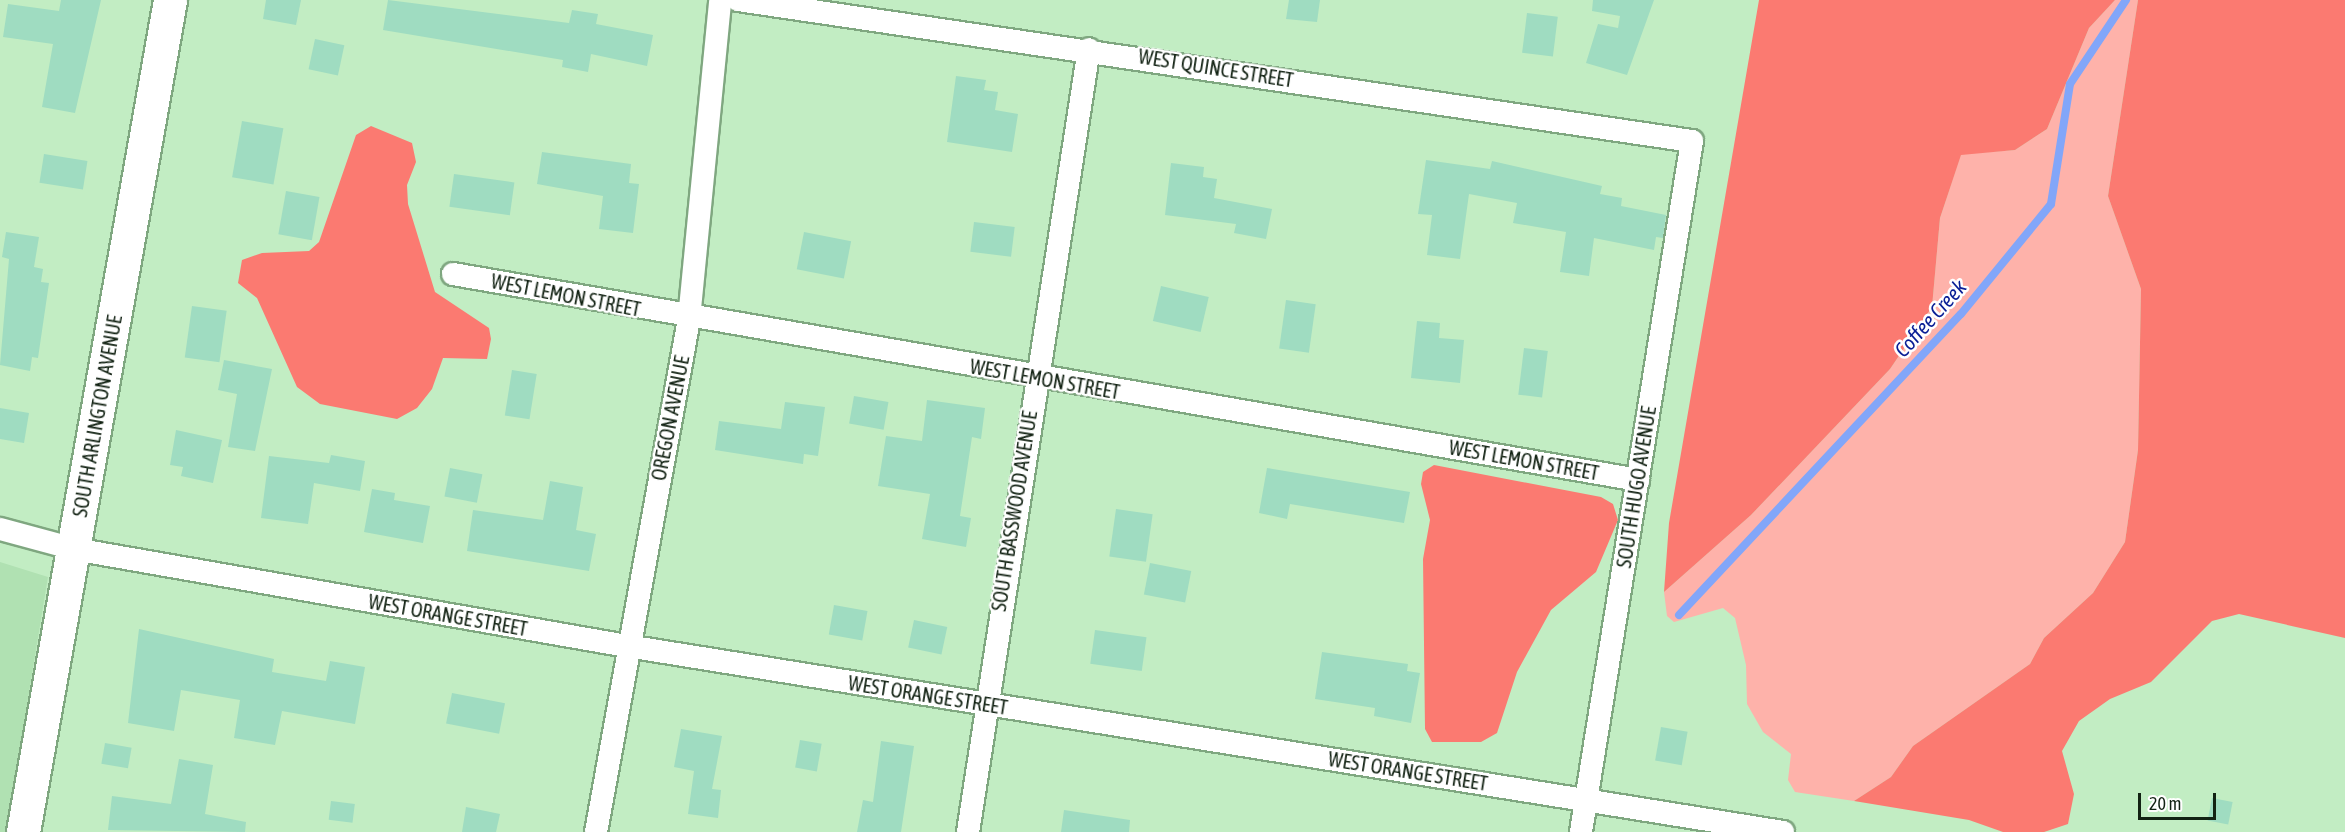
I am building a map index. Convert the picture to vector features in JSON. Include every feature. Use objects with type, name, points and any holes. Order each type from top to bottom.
[{"type":"main road","name":"SOUTH ARLINGTON AVENUE","points":[[23,832],[170,0]]},
{"type":"street","name":"OREGON AVENUE","points":[[596,832],[627,646],[689,319],[720,0]]},
{"type":"street","name":"WEST QUINCE STREET","points":[[738,0],[1089,48],[1692,141]]},
{"type":"street","name":"SOUTH BASSWOOD AVENUE","points":[[968,832],[985,704],[1035,377],[1089,48]]},
{"type":"street","name":"SOUTH HUGO AVENUE","points":[[1581,832],[1692,141]]},
{"type":"street","name":"WEST LEMON STREET","points":[[453,274],[689,319],[1638,480]]},
{"type":"street","name":"WEST ORANGE STREET","points":[[0,529],[74,549],[627,646],[1783,832]]},
{"type":"shaded area","points":[[1759,0],[2115,0],[2089,28],[2047,129],[2015,150],[1961,155],[1940,218],[1932,307],[1890,369],[1751,515],[1664,592],[1669,523]]},
{"type":"shaded area","points":[[2115,0],[2138,0],[2108,196],[2141,289],[2138,450],[2125,542],[2093,593],[2044,638],[2030,664],[1913,746],[1891,777],[1854,801],[1795,792],[1788,780],[1791,754],[1763,732],[1747,704],[1746,665],[1735,618],[1723,608],[1674,622],[1667,616],[1664,592],[1751,515],[1890,369],[1932,307],[1940,218],[1961,154],[2015,150],[2047,129],[2089,28]]},
{"type":"shaded area","points":[[2138,0],[2345,0],[2345,638],[2239,614],[2212,621],[2151,682],[2110,699],[2079,721],[2062,751],[2074,794],[2068,824],[2044,832],[2003,832],[1969,820],[1854,801],[1891,777],[1913,746],[2030,664],[2044,638],[2093,593],[2125,542],[2138,450],[2141,289],[2108,196]]},
{"type":"shaded area","points":[[371,126],[412,143],[416,162],[407,185],[408,204],[435,292],[489,328],[491,339],[487,359],[443,358],[432,389],[417,408],[397,419],[320,404],[297,387],[257,298],[238,283],[242,260],[262,253],[309,251],[319,242],[356,135]]},
{"type":"shaded area","points":[[1434,465],[1601,497],[1613,504],[1618,520],[1596,572],[1551,610],[1517,672],[1497,733],[1481,742],[1432,742],[1425,729],[1423,559],[1430,520],[1421,484],[1423,472]]},
{"type":"shaded area","points":[[0,562],[48,577],[6,832],[0,832]]},
{"type":"building","points":[[61,0],[101,0],[75,113],[42,107],[53,44],[3,37],[8,4],[59,11]]},
{"type":"building","points":[[266,0],[301,0],[296,25],[263,19]]},
{"type":"building","points":[[388,0],[569,23],[572,10],[598,14],[596,24],[653,35],[647,66],[591,54],[588,72],[562,67],[563,60],[383,30]]},
{"type":"building","points":[[1289,0],[1320,0],[1317,22],[1286,19]]},
{"type":"building","points":[[1593,0],[1654,0],[1627,75],[1586,63],[1598,24],[1618,28],[1620,16],[1592,11]]},
{"type":"building","points":[[1527,13],[1558,17],[1553,56],[1522,53]]},
{"type":"building","points":[[315,39],[344,45],[338,76],[309,69]]},
{"type":"building","points":[[956,76],[986,80],[984,90],[998,92],[995,110],[1018,114],[1012,152],[947,142]]},
{"type":"building","points":[[242,121],[283,128],[273,184],[232,177]]},
{"type":"building","points":[[542,152],[631,164],[629,183],[639,184],[633,233],[599,229],[603,196],[537,184]]},
{"type":"building","points":[[44,154],[87,161],[83,190],[39,183]]},
{"type":"building","points":[[1426,160],[1490,169],[1492,161],[1602,186],[1600,194],[1622,198],[1621,206],[1666,215],[1663,238],[1656,237],[1654,250],[1594,238],[1589,276],[1560,272],[1566,232],[1513,223],[1517,203],[1469,194],[1460,259],[1427,255],[1432,215],[1418,214]]},
{"type":"building","points":[[1171,163],[1204,167],[1203,177],[1217,179],[1214,198],[1272,209],[1266,239],[1234,233],[1236,224],[1165,215]]},
{"type":"building","points":[[454,174],[514,182],[510,215],[449,207]]},
{"type":"building","points":[[286,191],[319,197],[312,240],[278,234]]},
{"type":"building","points":[[974,222],[1015,227],[1011,257],[970,252]]},
{"type":"building","points":[[6,232],[39,237],[34,267],[43,269],[41,282],[49,283],[38,358],[32,357],[30,371],[0,365],[9,259],[2,257]]},
{"type":"building","points":[[804,232],[851,241],[844,278],[797,269]]},
{"type":"building","points":[[1161,286],[1209,297],[1201,332],[1153,321]]},
{"type":"building","points":[[1286,300],[1316,304],[1309,353],[1279,349]]},
{"type":"building","points":[[192,306],[227,311],[219,362],[185,357]]},
{"type":"building","points":[[1417,321],[1440,323],[1439,338],[1464,340],[1460,383],[1411,378]]},
{"type":"building","points":[[1524,348],[1548,351],[1542,398],[1518,395]]},
{"type":"building","points":[[224,360],[272,369],[255,451],[228,447],[237,394],[218,390]]},
{"type":"building","points":[[512,370],[537,374],[529,419],[505,415]]},
{"type":"building","points":[[854,396],[888,402],[884,430],[849,424]]},
{"type":"building","points":[[927,400],[985,408],[981,439],[972,437],[960,516],[971,518],[966,547],[922,539],[930,494],[878,486],[886,436],[922,441]]},
{"type":"building","points":[[785,402],[825,407],[818,456],[804,454],[803,464],[715,450],[719,421],[781,429]]},
{"type":"building","points":[[0,408],[29,413],[24,443],[0,439]]},
{"type":"building","points":[[176,430],[222,440],[213,483],[181,476],[183,467],[170,465]]},
{"type":"building","points":[[331,455],[365,461],[360,491],[314,483],[308,524],[261,518],[269,456],[329,463]]},
{"type":"building","points":[[450,468],[482,474],[477,503],[444,496]]},
{"type":"building","points":[[1267,468],[1410,492],[1404,523],[1290,504],[1287,519],[1259,513]]},
{"type":"building","points":[[550,481],[583,487],[576,530],[596,534],[589,571],[467,551],[473,510],[543,520]]},
{"type":"building","points":[[372,489],[395,493],[394,500],[430,506],[423,543],[364,532]]},
{"type":"building","points":[[1116,509],[1153,514],[1146,562],[1109,557]]},
{"type":"building","points":[[1150,563],[1191,571],[1185,602],[1144,594]]},
{"type":"building","points":[[834,605],[867,611],[862,640],[829,635]]},
{"type":"building","points":[[914,620],[947,627],[941,654],[908,647]]},
{"type":"building","points":[[139,629],[274,659],[272,672],[326,681],[330,661],[365,667],[355,724],[282,711],[275,745],[234,738],[240,700],[181,690],[174,731],[128,723]]},
{"type":"building","points":[[1095,630],[1146,637],[1142,671],[1090,664]]},
{"type":"building","points":[[1322,652],[1408,664],[1407,671],[1420,673],[1411,723],[1374,716],[1375,708],[1315,699]]},
{"type":"building","points":[[452,693],[505,703],[499,734],[446,723]]},
{"type":"building","points":[[1661,727],[1688,732],[1682,765],[1655,760]]},
{"type":"building","points":[[681,729],[722,736],[712,789],[721,790],[718,818],[688,814],[694,771],[674,767]]},
{"type":"building","points":[[800,740],[822,744],[817,771],[795,768]]},
{"type":"building","points":[[881,741],[914,746],[901,832],[857,832],[863,800],[873,802]]},
{"type":"building","points":[[105,743],[132,748],[128,768],[101,764]]},
{"type":"building","points":[[179,759],[213,765],[205,814],[246,822],[245,832],[108,830],[112,796],[171,804]]},
{"type":"building","points":[[2212,798],[2233,802],[2228,825],[2208,821]]},
{"type":"building","points":[[331,801],[355,804],[353,823],[329,820]]},
{"type":"building","points":[[466,807],[500,814],[496,832],[462,832]]},
{"type":"building","points":[[1064,810],[1130,820],[1129,832],[1061,832]]},
{"type":"waterway","name":"Coffee Creek","points":[[1679,615],[1961,314],[2051,204],[2070,84],[2126,0]]}]
